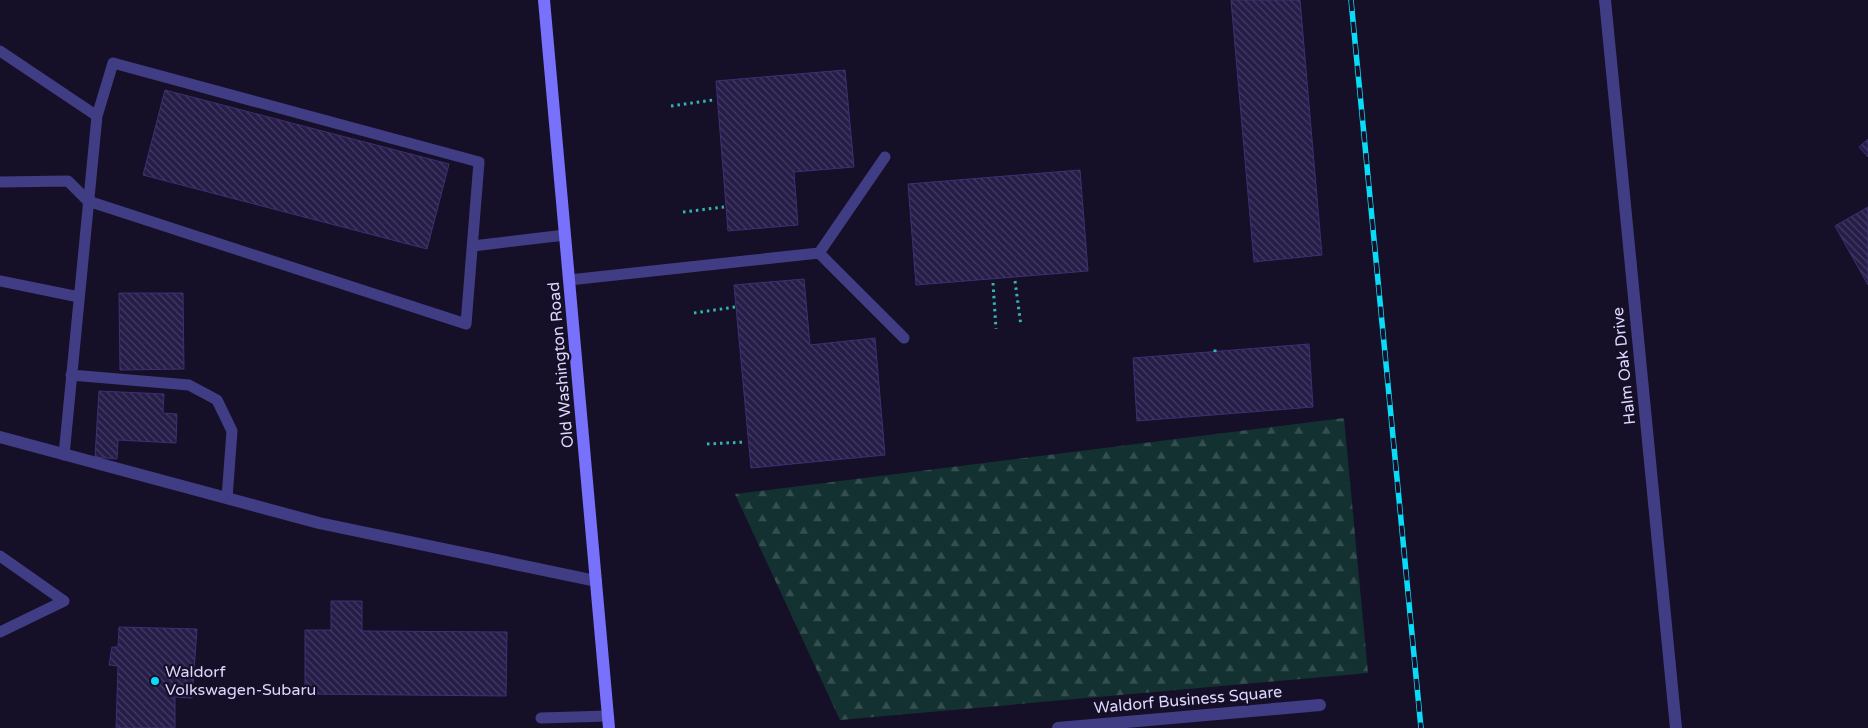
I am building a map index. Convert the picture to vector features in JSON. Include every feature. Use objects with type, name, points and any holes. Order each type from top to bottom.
[{"type":"main road","name":"Old Washington Road","points":[[544,0],[609,722]]},
{"type":"street","name":"Halm Oak Drive","points":[[1605,0],[1676,728]]},
{"type":"street","points":[[0,436],[319,523],[596,581]]},
{"type":"street","name":"Waldorf Business Square","points":[[1058,728],[1320,705]]},
{"type":"lane","points":[[0,51],[96,116]]},
{"type":"lane","points":[[0,182],[68,181],[88,201],[466,324],[480,162],[113,63],[96,116],[88,201],[79,297],[71,375],[64,455]]},
{"type":"lane","points":[[569,280],[819,253],[885,157]]},
{"type":"lane","points":[[473,246],[565,235]]},
{"type":"lane","points":[[819,253],[904,338]]},
{"type":"lane","points":[[0,281],[79,297]]},
{"type":"lane","points":[[71,375],[189,385],[217,400],[232,431],[227,498]]},
{"type":"lane","points":[[0,556],[64,601],[0,632]]},
{"type":"lane","points":[[541,718],[609,722]]},
{"type":"path","points":[[671,106],[713,100]]},
{"type":"path","points":[[683,212],[724,207]]},
{"type":"path","points":[[1015,281],[1021,326]]},
{"type":"path","points":[[993,283],[996,328]]},
{"type":"path","points":[[694,313],[735,307]]},
{"type":"path","points":[[707,444],[745,442]]},
{"type":"green space","points":[[1344,418],[1368,673],[840,720],[735,494]]},
{"type":"building","points":[[1231,0],[1300,0],[1322,255],[1254,262]]},
{"type":"building","points":[[845,70],[854,167],[794,172],[798,225],[728,231],[716,81]]},
{"type":"building","points":[[165,90],[449,164],[427,249],[143,175]]},
{"type":"building","points":[[1868,139],[1868,157],[1859,147]]},
{"type":"building","points":[[1080,170],[1088,271],[916,285],[908,184]]},
{"type":"building","points":[[1868,207],[1868,285],[1835,226]]},
{"type":"building","points":[[804,279],[810,345],[875,338],[885,455],[751,468],[734,285]]},
{"type":"building","points":[[119,293],[183,293],[184,369],[120,370]]},
{"type":"building","points":[[1309,344],[1313,407],[1137,421],[1133,358]]},
{"type":"building","points":[[99,391],[164,394],[163,413],[177,414],[176,443],[118,440],[117,459],[95,457]]},
{"type":"building","points":[[331,601],[362,601],[362,631],[507,632],[506,696],[305,694],[305,630],[331,630]]},
{"type":"building","name":"Waldorf Volkswagen-Subaru","points":[[119,627],[197,629],[192,698],[175,697],[175,728],[116,728],[118,666],[109,665],[112,647],[118,647]]},
{"type":"railway","points":[[1351,0],[1421,728]]},
{"type":"place","name":"Waldorf Volkswagen-Subaru","points":[[155,681]]}]
